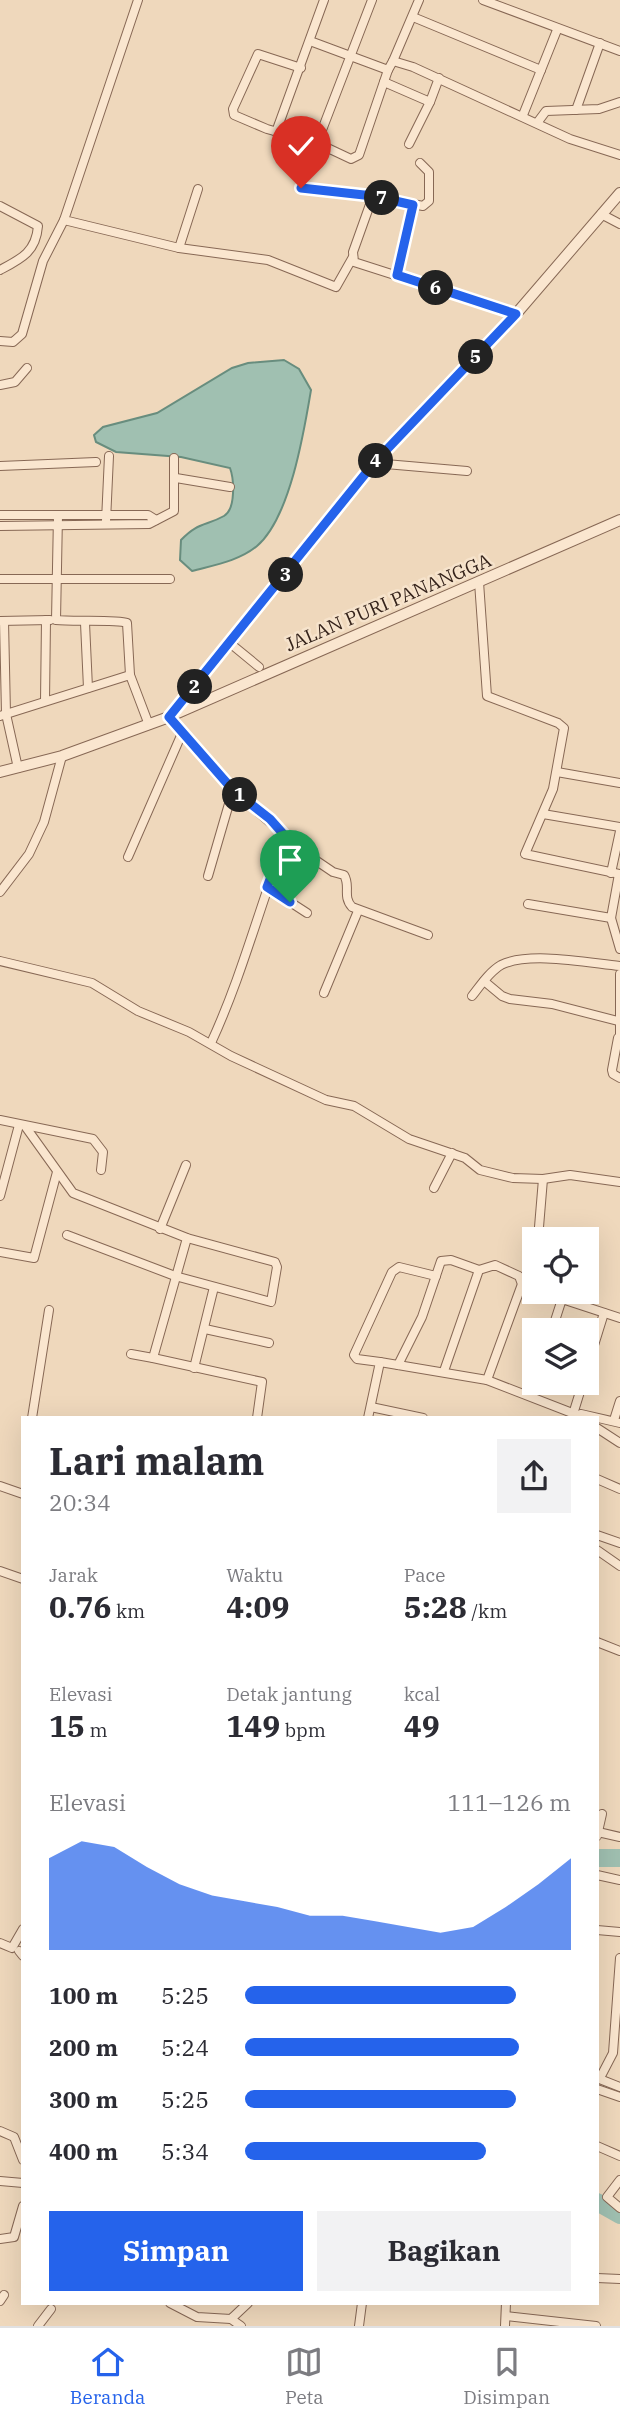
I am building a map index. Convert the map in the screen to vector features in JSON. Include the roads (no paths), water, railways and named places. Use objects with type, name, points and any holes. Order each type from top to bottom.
[{"type":"street","points":[[0,341],[13,342],[22,334],[43,261],[64,220],[138,0]]},
{"type":"street","points":[[276,132],[324,0]]},
{"type":"street","points":[[317,143],[372,0]]},
{"type":"street","points":[[301,68],[258,54],[233,109],[237,117],[276,132],[317,143],[351,159],[359,155],[388,70],[419,0]]},
{"type":"street","points":[[483,0],[556,30],[620,51]]},
{"type":"street","points":[[413,17],[541,70]]},
{"type":"street","points":[[523,115],[556,30]]},
{"type":"street","points":[[310,41],[388,70]]},
{"type":"street","points":[[576,110],[600,43]]},
{"type":"street","points":[[393,61],[523,115],[570,139],[620,155]]},
{"type":"street","points":[[408,144],[439,78]]},
{"type":"street","points":[[384,82],[430,102]]},
{"type":"street","points":[[530,99],[544,113]]},
{"type":"street","points":[[537,123],[544,113],[599,109],[620,102]]},
{"type":"street","points":[[301,188],[425,205],[429,201],[429,172],[421,163]]},
{"type":"street","points":[[179,248],[198,189]]},
{"type":"street","points":[[429,935],[358,911],[347,902],[344,875],[333,872],[286,837],[262,812],[233,790],[169,717],[231,644],[374,463],[516,314],[619,195]]},
{"type":"street","points":[[64,220],[179,248],[268,260],[336,287],[353,257],[373,196]]},
{"type":"street","points":[[397,275],[413,205]]},
{"type":"street","points":[[0,206],[38,226],[37,239],[30,253],[0,270]]},
{"type":"street","points":[[601,214],[620,223]]},
{"type":"street","points":[[353,257],[358,265],[516,314]]},
{"type":"street","points":[[0,385],[15,382],[27,368]]},
{"type":"street","points":[[106,520],[109,456]]},
{"type":"street","points":[[0,526],[57,526],[148,515],[156,520],[174,511],[174,458]]},
{"type":"street","points":[[0,466],[96,462]]},
{"type":"street","points":[[374,463],[467,471]]},
{"type":"street","points":[[176,478],[230,487]]},
{"type":"street","points":[[0,515],[58,515],[106,520]]},
{"type":"street","points":[[56,620],[58,515]]},
{"type":"street","name":"JALAN PURI PANANGGA","points":[[0,772],[62,756],[169,717],[620,520]]},
{"type":"street","points":[[0,579],[170,579]]},
{"type":"street","points":[[479,582],[487,696],[562,725],[564,735],[557,772],[543,814],[525,848],[526,855],[617,874]]},
{"type":"street","points":[[45,701],[46,620]]},
{"type":"street","points":[[18,768],[3,715],[2,621],[56,620],[85,623],[120,620],[127,623],[130,675],[149,725]]},
{"type":"street","points":[[85,623],[88,688]]},
{"type":"street","points":[[231,644],[259,667]]},
{"type":"street","points":[[3,715],[130,675]]},
{"type":"street","points":[[128,856],[183,731]]},
{"type":"street","points":[[0,892],[29,854],[44,822],[62,756]]},
{"type":"street","points":[[557,772],[620,783]]},
{"type":"street","points":[[208,876],[233,790]]},
{"type":"street","points":[[543,814],[620,829],[611,918],[620,949]]},
{"type":"street","points":[[211,1042],[243,966],[267,887],[286,837]]},
{"type":"street","points":[[267,887],[307,913]]},
{"type":"street","points":[[528,904],[611,918]]},
{"type":"street","points":[[324,993],[358,911]]},
{"type":"street","points":[[472,996],[499,966],[512,961],[534,959],[620,966]]},
{"type":"street","points":[[0,961],[92,983],[138,1011],[211,1042],[231,1056],[326,1100],[354,1106],[409,1139],[466,1158],[480,1170],[500,1177],[543,1179],[570,1175],[620,1182]]},
{"type":"street","points":[[620,974],[619,1039],[612,1070],[613,1074],[620,1078]]},
{"type":"street","points":[[484,981],[510,999],[552,1004],[618,1021]]},
{"type":"street","points":[[0,1120],[93,1139],[103,1152],[101,1170]]},
{"type":"street","points":[[22,1126],[73,1193],[160,1229],[277,1264],[271,1302],[175,1276],[67,1235]]},
{"type":"street","points":[[0,1196],[22,1126]]},
{"type":"street","points":[[434,1188],[452,1153]]},
{"type":"street","points":[[160,1229],[186,1165]]},
{"type":"street","points":[[0,1252],[34,1258],[57,1172]]},
{"type":"street","points":[[539,1227],[543,1179]]},
{"type":"street","points":[[153,1358],[187,1238]]},
{"type":"street","points":[[398,1365],[418,1326],[439,1264],[445,1259],[479,1270],[495,1265],[519,1276],[522,1284],[488,1380]]},
{"type":"street","points":[[436,1276],[399,1267],[392,1272],[354,1355],[357,1359],[488,1380],[522,1392]]},
{"type":"street","points":[[444,1371],[479,1270]]},
{"type":"street","points":[[194,1368],[214,1287]]},
{"type":"street","points":[[577,1304],[620,1318]]},
{"type":"street","points":[[32,1416],[48,1311]]},
{"type":"street","points":[[599,1329],[604,1313]]},
{"type":"street","points":[[205,1329],[270,1343]]},
{"type":"street","points":[[131,1354],[262,1382],[257,1416]]},
{"type":"street","points":[[369,1416],[380,1362]]},
{"type":"street","points":[[532,1395],[580,1414],[582,1395]]},
{"type":"street","points":[[599,1418],[617,1422],[620,1401]]},
{"type":"street","points":[[371,1407],[414,1416]]},
{"type":"street","points":[[599,1429],[620,1443]]},
{"type":"street","points":[[599,1480],[620,1489]]},
{"type":"street","points":[[0,1486],[21,1492]]},
{"type":"street","points":[[599,1536],[620,1542]]},
{"type":"street","points":[[599,1551],[620,1566]]},
{"type":"street","points":[[0,1571],[21,1578]]},
{"type":"street","points":[[599,1643],[620,1651]]},
{"type":"street","points":[[599,1826],[602,1814]]},
{"type":"street","points":[[599,1834],[620,1837]]},
{"type":"street","points":[[599,1875],[620,1880]]},
{"type":"street","points":[[599,1930],[620,1932]]},
{"type":"street","points":[[0,1943],[19,1951]]},
{"type":"street","points":[[599,2076],[613,2053],[620,1958]]},
{"type":"street","points":[[599,2078],[620,2087]]},
{"type":"street","points":[[599,2090],[620,2097]]},
{"type":"street","points":[[0,2131],[14,2137],[21,2155]]},
{"type":"street","points":[[599,2147],[620,2156]]},
{"type":"street","points":[[620,2180],[607,2197],[620,2208]]},
{"type":"street","points":[[0,2181],[21,2183]]},
{"type":"street","points":[[0,2239],[15,2237],[21,2214]]},
{"type":"street","points":[[599,2278],[620,2278]]},
{"type":"street","points":[[174,2305],[197,2317],[231,2319],[241,2326]]},
{"type":"street","points":[[231,2319],[246,2305]]},
{"type":"street","points":[[359,2326],[362,2305]]},
{"type":"street","points":[[505,2326],[506,2305]]},
{"type":"street","points":[[38,2326],[51,2309]]},
{"type":"street","points":[[506,2316],[596,2326]]},
{"type":"waterway","points":[[599,1858],[620,1858]]},
{"type":"waterway","points":[[599,2203],[620,2215]]}]
